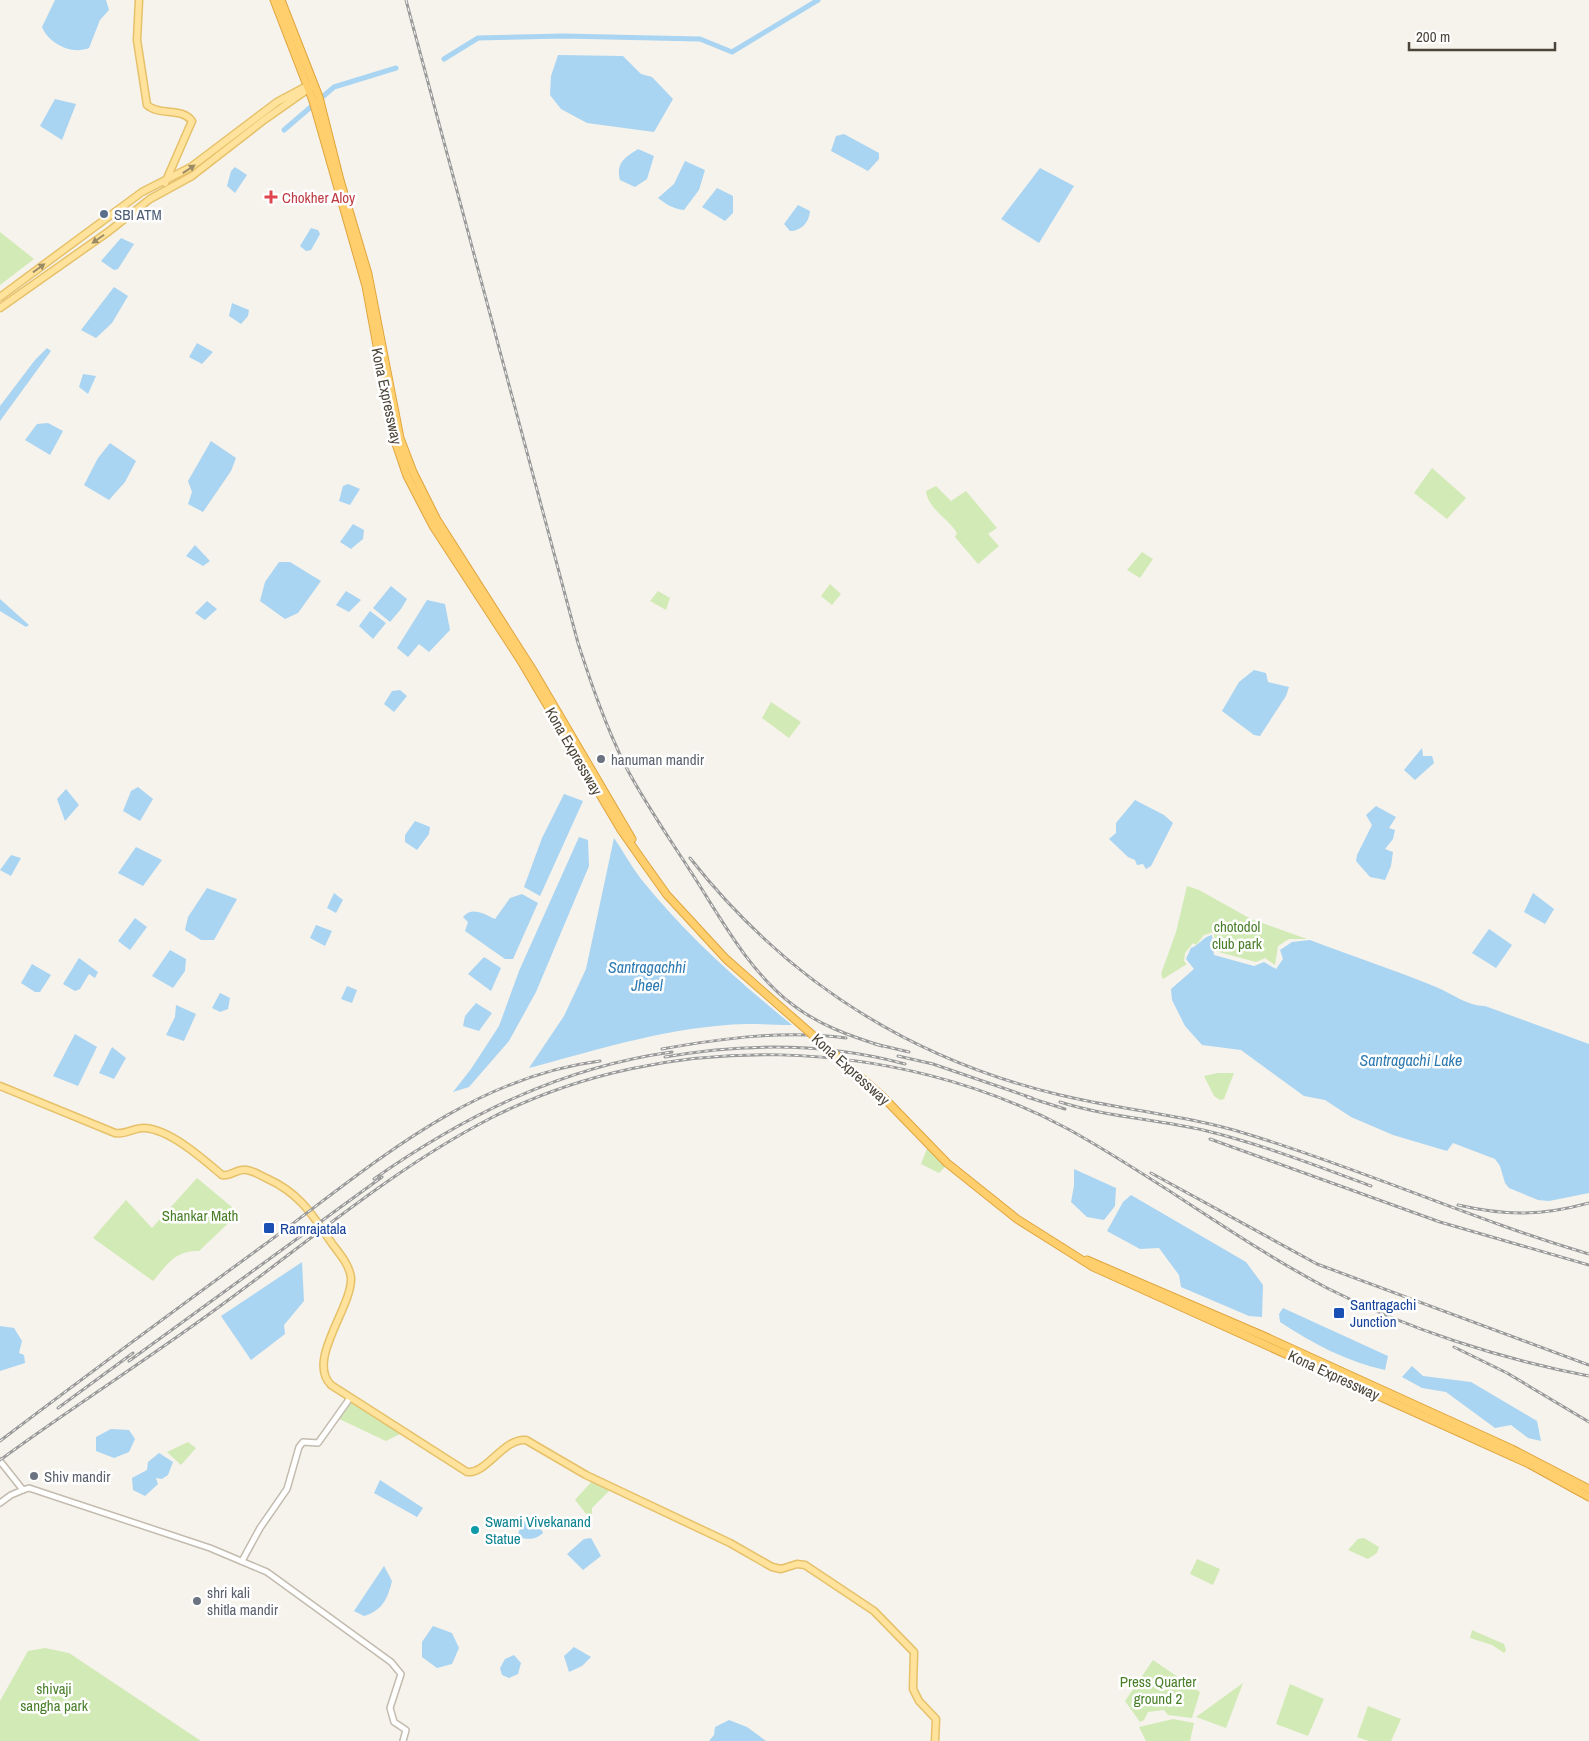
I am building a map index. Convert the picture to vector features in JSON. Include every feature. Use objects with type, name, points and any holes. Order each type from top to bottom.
[{"type":"highway","name":"Kona Expressway","points":[[274,0],[311,86]]},
{"type":"highway","name":"Kona Expressway","points":[[280,0],[316,99],[368,274],[400,438],[413,472],[437,520],[552,702],[627,829],[642,860],[667,895],[706,939],[882,1096],[947,1163],[1017,1219],[1093,1267],[1257,1336],[1530,1464],[1589,1497]]},
{"type":"highway","name":"Kona Expressway","points":[[1265,1340],[1512,1449],[1589,1489]]},
{"type":"main road","points":[[139,0],[137,40],[146,102],[152,108],[184,115],[192,121],[165,182]]},
{"type":"main road","points":[[0,296],[142,192],[192,168],[277,102],[311,86]]},
{"type":"main road","points":[[0,308],[102,236],[150,199],[192,176],[311,86]]},
{"type":"main road","points":[[0,1086],[115,1133],[126,1134],[146,1128],[156,1131],[181,1143],[222,1175],[226,1176],[240,1170],[250,1170],[280,1184],[302,1200],[340,1254],[351,1277],[348,1294],[331,1337],[323,1366],[328,1382],[467,1472],[475,1471],[515,1441],[526,1440],[586,1475],[730,1543],[772,1567],[781,1569],[797,1564],[805,1565],[874,1611],[914,1652],[913,1689],[919,1701],[936,1719],[935,1741]]},
{"type":"street","points":[[242,1561],[260,1528],[287,1489],[299,1447],[303,1442],[318,1443],[350,1398]]},
{"type":"street","points":[[0,1460],[23,1490]]},
{"type":"street","points":[[0,1503],[10,1495],[29,1488],[210,1548],[267,1572],[391,1662],[401,1674],[390,1708],[394,1722],[406,1730],[402,1741]]},
{"type":"green space","points":[[0,232],[34,259],[0,285]]},
{"type":"green space","points":[[1432,468],[1466,498],[1447,519],[1414,493]]},
{"type":"green space","points":[[936,486],[951,501],[966,491],[997,528],[988,534],[999,546],[978,564],[955,537],[957,533],[930,503],[926,491]]},
{"type":"green space","points":[[1142,552],[1153,559],[1140,578],[1127,570]]},
{"type":"green space","points":[[830,584],[841,594],[832,605],[821,596]]},
{"type":"green space","points":[[658,591],[670,598],[666,610],[650,601]]},
{"type":"green space","points":[[771,702],[801,722],[789,738],[762,718]]},
{"type":"green space","name":"chotodol club park","points":[[1187,886],[1199,890],[1251,919],[1307,939],[1289,939],[1278,946],[1275,965],[1265,958],[1256,962],[1215,951],[1214,932],[1204,935],[1196,945],[1193,943],[1185,953],[1184,961],[1187,964],[1163,979],[1161,974],[1176,932]]},
{"type":"green space","points":[[1218,1073],[1234,1073],[1224,1099],[1220,1100],[1214,1096],[1204,1076]]},
{"type":"green space","points":[[928,1146],[947,1165],[939,1173],[921,1164]]},
{"type":"green space","name":"Shankar Math","points":[[197,1178],[239,1213],[199,1251],[184,1253],[173,1259],[153,1281],[93,1238],[126,1200],[152,1228]]},
{"type":"green space","points":[[350,1400],[404,1432],[386,1441],[337,1418]]},
{"type":"green space","points":[[188,1442],[196,1448],[181,1465],[167,1452]]},
{"type":"green space","points":[[593,1480],[609,1491],[592,1508],[592,1514],[587,1515],[575,1500]]},
{"type":"green space","points":[[1364,1538],[1379,1547],[1377,1553],[1368,1559],[1348,1550],[1358,1539]]},
{"type":"green space","points":[[1197,1559],[1220,1569],[1213,1585],[1190,1574]]},
{"type":"green space","points":[[1472,1630],[1504,1644],[1506,1650],[1504,1653],[1492,1645],[1470,1638]]},
{"type":"green space","name":"shivaji sangha park","points":[[45,1648],[69,1653],[201,1741],[0,1741],[0,1701],[28,1651]]},
{"type":"green space","name":"Press Quarter ground 2","points":[[1153,1660],[1200,1692],[1192,1718],[1168,1715],[1164,1710],[1148,1712],[1144,1720],[1140,1722],[1125,1701]]},
{"type":"green space","points":[[1243,1683],[1226,1728],[1196,1717]]},
{"type":"green space","points":[[1290,1684],[1324,1699],[1308,1736],[1276,1724]]},
{"type":"green space","points":[[1368,1706],[1401,1719],[1391,1741],[1369,1741],[1357,1737]]},
{"type":"green space","points":[[1173,1719],[1194,1723],[1190,1741],[1146,1741],[1139,1727]]},
{"type":"water","points":[[55,0],[106,0],[109,10],[100,20],[89,48],[82,50],[69,49],[55,43],[45,33],[42,27]]},
{"type":"water","points":[[558,55],[623,56],[641,74],[652,77],[673,99],[654,132],[587,123],[561,109],[550,95],[551,76]]},
{"type":"water","points":[[55,99],[76,104],[62,140],[40,126]]},
{"type":"water","points":[[844,134],[879,153],[879,159],[868,171],[831,151],[836,136]]},
{"type":"water","points":[[638,149],[654,156],[647,179],[635,187],[620,180],[619,169],[625,158]]},
{"type":"water","points":[[685,161],[705,170],[699,190],[684,210],[673,207],[658,198],[674,184]]},
{"type":"water","points":[[235,167],[247,175],[235,193],[227,186],[231,171]]},
{"type":"water","points":[[1040,168],[1074,186],[1039,243],[1001,219]]},
{"type":"water","points":[[717,188],[733,196],[733,213],[725,221],[702,207]]},
{"type":"water","points":[[798,205],[810,211],[809,215],[806,223],[801,228],[790,231],[784,224]]},
{"type":"water","points":[[311,228],[318,230],[320,234],[311,250],[306,251],[300,246]]},
{"type":"water","points":[[121,238],[134,244],[118,269],[114,270],[101,261]]},
{"type":"water","points":[[114,287],[128,296],[112,323],[96,338],[81,330]]},
{"type":"water","points":[[232,303],[249,310],[248,316],[241,324],[229,316]]},
{"type":"water","points":[[197,343],[213,352],[202,364],[189,357]]},
{"type":"water","points":[[47,348],[51,351],[0,421],[0,406],[35,360]]},
{"type":"water","points":[[83,374],[96,376],[88,394],[79,387]]},
{"type":"water","points":[[48,423],[63,431],[50,455],[25,440],[37,424]]},
{"type":"water","points":[[211,441],[236,458],[231,471],[203,512],[188,504],[192,492],[188,481]]},
{"type":"water","points":[[110,443],[136,461],[125,482],[109,500],[84,485],[98,458]]},
{"type":"water","points":[[348,484],[360,489],[350,505],[339,501],[343,486]]},
{"type":"water","points":[[353,524],[364,530],[363,539],[351,549],[340,542]]},
{"type":"water","points":[[195,545],[210,561],[203,566],[186,556]]},
{"type":"water","points":[[279,562],[290,562],[321,581],[298,613],[285,619],[260,601],[265,582]]},
{"type":"water","points":[[391,586],[407,599],[390,622],[373,608]]},
{"type":"water","points":[[346,591],[361,600],[349,612],[336,605]]},
{"type":"water","points":[[0,599],[29,625],[26,627],[0,611]]},
{"type":"water","points":[[427,600],[445,604],[450,630],[429,652],[419,644],[408,657],[397,648]]},
{"type":"water","points":[[207,601],[217,609],[205,620],[195,613]]},
{"type":"water","points":[[370,611],[386,623],[373,639],[359,626]]},
{"type":"water","points":[[1254,670],[1266,673],[1268,682],[1289,687],[1286,696],[1260,736],[1254,735],[1222,711],[1239,682]]},
{"type":"water","points":[[400,690],[407,696],[394,712],[384,704],[392,691]]},
{"type":"water","points":[[1422,748],[1423,756],[1432,756],[1434,763],[1415,780],[1404,770]]},
{"type":"water","points":[[138,787],[153,799],[140,821],[123,811],[131,791]]},
{"type":"water","points":[[66,789],[79,805],[65,821],[57,799]]},
{"type":"water","points":[[564,794],[583,801],[540,896],[524,887],[542,838]]},
{"type":"water","points":[[1135,800],[1164,815],[1173,823],[1151,866],[1146,869],[1143,864],[1137,865],[1135,860],[1128,857],[1109,839],[1116,833],[1116,823]]},
{"type":"water","points":[[1376,806],[1396,817],[1389,828],[1395,830],[1393,839],[1385,849],[1393,852],[1391,866],[1385,880],[1370,877],[1356,861],[1357,855],[1372,825],[1366,815]]},
{"type":"water","points":[[415,821],[430,827],[429,834],[417,850],[405,842],[405,835]]},
{"type":"water","points":[[579,837],[588,840],[589,866],[536,992],[509,1041],[469,1087],[453,1092],[471,1069],[499,1026],[519,971]]},
{"type":"water","name":"Santragachhi Jheel","points":[[614,838],[641,879],[694,938],[732,974],[792,1025],[746,1024],[691,1029],[609,1046],[529,1068],[564,1016],[586,969]]},
{"type":"water","points":[[136,847],[162,860],[143,886],[118,873]]},
{"type":"water","points":[[11,855],[21,858],[11,876],[0,870]]},
{"type":"water","points":[[207,888],[237,899],[214,940],[201,940],[185,930],[188,917]]},
{"type":"water","points":[[334,893],[343,900],[336,913],[327,908]]},
{"type":"water","points":[[1533,893],[1554,909],[1545,924],[1524,912]]},
{"type":"water","points":[[522,894],[538,903],[513,959],[505,959],[465,931],[468,922],[463,917],[470,912],[482,913],[495,919],[510,898]]},
{"type":"water","points":[[135,918],[147,927],[130,950],[118,941]]},
{"type":"water","points":[[316,925],[332,931],[325,946],[310,938]]},
{"type":"water","points":[[1489,929],[1512,945],[1496,968],[1472,953]]},
{"type":"water","name":"Santragachi Lake","points":[[1212,935],[1214,955],[1254,966],[1264,962],[1276,969],[1283,959],[1280,950],[1292,942],[1310,940],[1421,981],[1466,1002],[1485,1006],[1589,1044],[1589,1193],[1549,1201],[1538,1200],[1509,1188],[1495,1159],[1453,1143],[1447,1151],[1393,1135],[1351,1117],[1325,1100],[1304,1096],[1241,1050],[1202,1045],[1185,1026],[1172,1000],[1171,989],[1194,969],[1186,959],[1191,948]]},
{"type":"water","points":[[170,950],[186,959],[185,971],[173,988],[152,976]]},
{"type":"water","points":[[484,957],[501,968],[491,991],[468,974]]},
{"type":"water","points":[[79,958],[98,972],[95,978],[89,974],[80,989],[75,991],[63,984]]},
{"type":"water","points":[[32,964],[51,975],[40,992],[35,992],[21,983]]},
{"type":"water","points":[[347,986],[357,990],[352,1003],[341,999]]},
{"type":"water","points":[[220,993],[230,998],[228,1009],[220,1012],[212,1008]]},
{"type":"water","points":[[476,1003],[492,1013],[479,1031],[463,1026],[465,1016]]},
{"type":"water","points":[[176,1005],[196,1014],[184,1041],[166,1035],[175,1017]]},
{"type":"water","points":[[75,1034],[97,1047],[78,1086],[53,1076]]},
{"type":"water","points":[[112,1047],[126,1058],[114,1079],[99,1073]]},
{"type":"water","points":[[1074,1169],[1116,1188],[1115,1206],[1104,1220],[1087,1217],[1071,1202],[1074,1186]]},
{"type":"water","points":[[1131,1195],[1246,1262],[1263,1285],[1262,1317],[1249,1316],[1181,1287],[1179,1275],[1159,1248],[1140,1249],[1107,1231],[1123,1202]]},
{"type":"water","points":[[302,1262],[304,1301],[284,1325],[285,1334],[251,1360],[221,1316]]},
{"type":"water","points":[[1283,1308],[1388,1356],[1385,1370],[1344,1357],[1292,1330],[1280,1322],[1279,1314]]},
{"type":"water","points":[[0,1326],[14,1328],[22,1341],[19,1353],[24,1355],[25,1363],[0,1371]]},
{"type":"water","points":[[1412,1366],[1423,1376],[1471,1382],[1537,1421],[1541,1441],[1528,1438],[1511,1425],[1495,1428],[1446,1392],[1422,1388],[1402,1377]]},
{"type":"water","points":[[111,1429],[129,1430],[135,1439],[129,1452],[114,1458],[96,1451],[96,1437]]},
{"type":"water","points":[[159,1453],[173,1462],[168,1475],[162,1479],[156,1478],[158,1484],[145,1496],[133,1490],[132,1478],[147,1470],[148,1462]]},
{"type":"water","points":[[380,1480],[423,1508],[417,1517],[374,1493]]},
{"type":"water","points":[[526,1519],[538,1521],[543,1533],[540,1536],[528,1539],[517,1537]]},
{"type":"water","points":[[591,1538],[601,1556],[583,1570],[567,1554],[584,1539]]},
{"type":"water","points":[[384,1566],[392,1581],[383,1603],[375,1611],[364,1616],[354,1611]]},
{"type":"water","points":[[433,1626],[452,1633],[459,1648],[452,1664],[437,1668],[422,1657],[422,1642]]},
{"type":"water","points":[[574,1647],[591,1657],[582,1666],[569,1672],[564,1656]]},
{"type":"water","points":[[514,1655],[521,1663],[518,1674],[509,1678],[502,1675],[500,1668],[505,1659]]},
{"type":"water","points":[[729,1720],[747,1727],[766,1741],[709,1741],[714,1735],[715,1727]]},
{"type":"waterway","points":[[444,59],[478,38],[563,36],[700,39],[732,52],[818,0]]},
{"type":"waterway","points":[[284,130],[334,87],[396,68]]},
{"type":"railway","points":[[406,0],[578,643],[612,737],[643,797],[718,916],[740,948],[765,979],[778,993],[813,1018],[847,1034],[882,1046]]},
{"type":"railway","points":[[690,858],[727,902],[767,941],[809,977],[854,1009],[902,1036],[952,1060],[1005,1079],[1060,1095],[1201,1122],[1247,1134],[1333,1163],[1503,1226],[1589,1254]]},
{"type":"railway","points":[[662,1049],[754,1036],[800,1035],[846,1038]]},
{"type":"railway","points":[[875,1044],[909,1052]]},
{"type":"railway","points":[[665,1057],[725,1049],[785,1047],[846,1052],[905,1064]]},
{"type":"railway","points":[[374,1179],[408,1156],[479,1115],[553,1082],[631,1059],[672,1052]]},
{"type":"railway","points":[[0,1460],[199,1321],[388,1181],[456,1137],[491,1118],[559,1089],[631,1069],[705,1057],[781,1055],[856,1061],[930,1075],[1001,1098],[1068,1129],[1134,1168],[1294,1270],[1358,1303],[1389,1317],[1455,1341],[1522,1361],[1589,1376]]},
{"type":"railway","points":[[898,1056],[933,1064],[1032,1098]]},
{"type":"railway","points":[[0,1441],[381,1158],[421,1131],[463,1107],[506,1086],[552,1071],[600,1061]]},
{"type":"railway","points":[[1027,1097],[1065,1109]]},
{"type":"railway","points":[[1060,1102],[1096,1111],[1203,1130],[1288,1155],[1371,1186]]},
{"type":"railway","points":[[1210,1139],[1440,1222],[1589,1265]]},
{"type":"railway","points":[[1151,1173],[1317,1264],[1589,1365]]},
{"type":"railway","points":[[129,1361],[382,1177]]},
{"type":"railway","points":[[1458,1205],[1475,1209],[1524,1213],[1555,1210],[1589,1203]]},
{"type":"railway","points":[[1454,1347],[1507,1373],[1589,1422]]},
{"type":"railway","points":[[58,1408],[133,1353]]},
{"type":"place","name":"Chokher Aloy","points":[[271,197]]},
{"type":"place","name":"SBI ATM","points":[[104,214]]},
{"type":"place","name":"hanuman mandir","points":[[601,759]]},
{"type":"place","name":"Ramrajatala","points":[[269,1228]]},
{"type":"place","name":"Santragachi Junction","points":[[1339,1313]]},
{"type":"place","name":"Shiv mandir","points":[[34,1476]]},
{"type":"place","name":"Swami Vivekanand Statue","points":[[475,1530]]},
{"type":"place","name":"shri kali shitla mandir","points":[[197,1601]]}]
